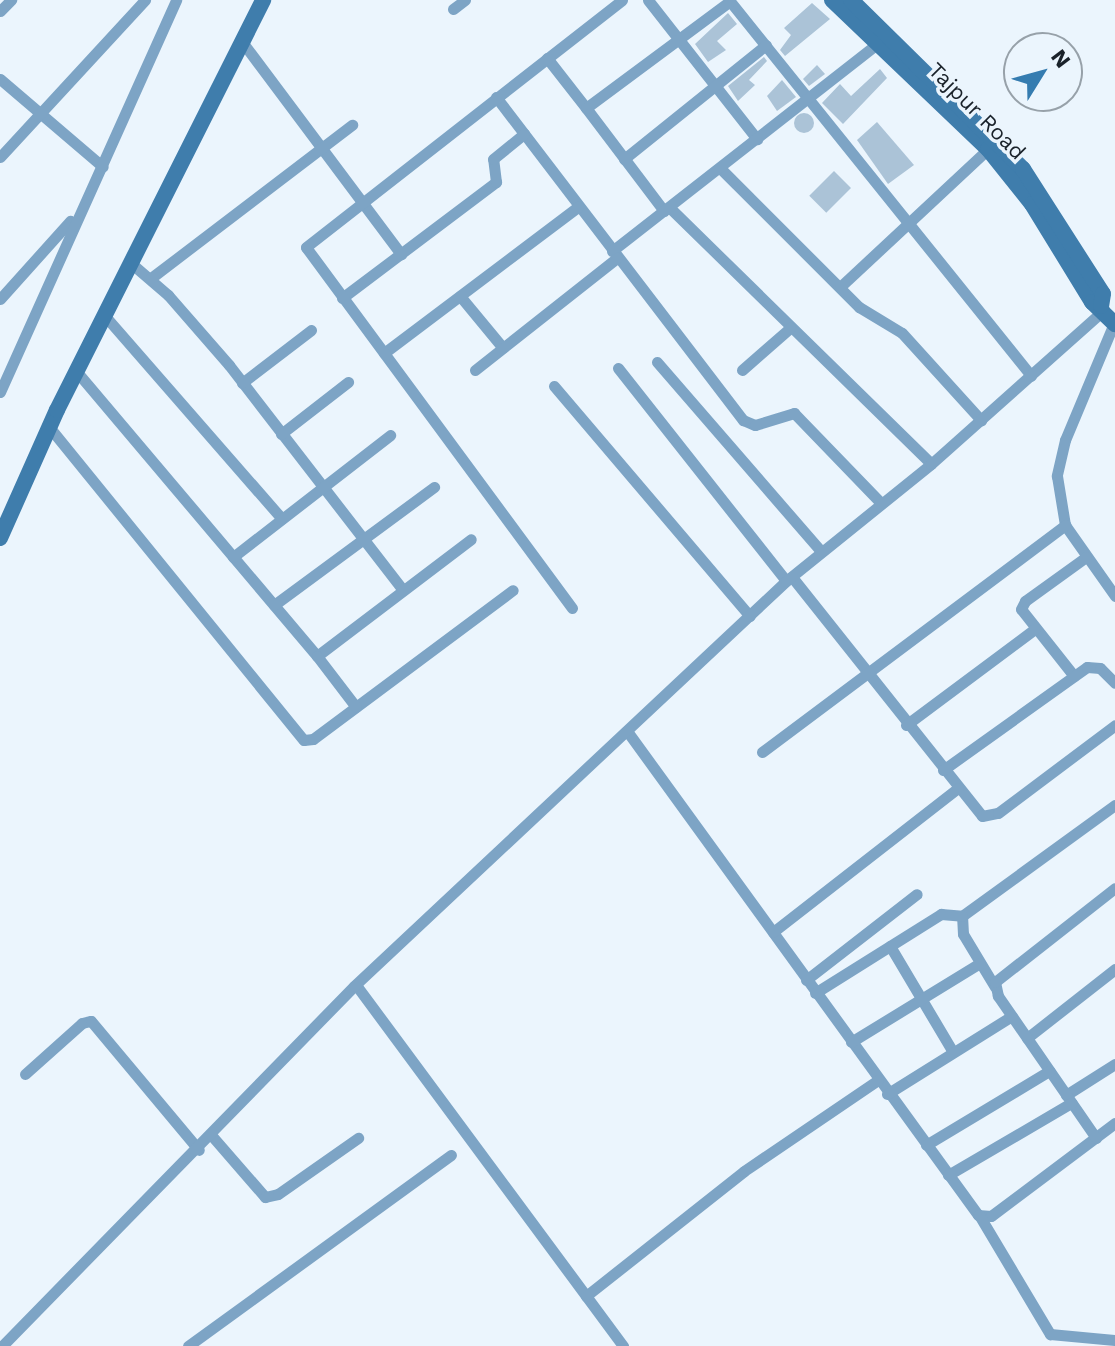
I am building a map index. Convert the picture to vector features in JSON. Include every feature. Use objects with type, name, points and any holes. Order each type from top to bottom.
[{"type":"main road","points":[[0,538],[77,372],[263,0]]},
{"type":"main road","name":"Tajpur Road","points":[[832,0],[988,149],[1032,204],[1092,302],[1109,316]]},
{"type":"main road","name":"Tajpur Road","points":[[851,0],[1023,169],[1103,294],[1109,316]]},
{"type":"street","points":[[0,11],[11,0]]},
{"type":"street","points":[[0,157],[145,0]]},
{"type":"street","points":[[0,392],[78,212],[103,167],[176,0]]},
{"type":"street","points":[[453,9],[465,0]]},
{"type":"street","points":[[572,608],[306,247],[359,201],[622,0]]},
{"type":"street","points":[[648,0],[757,139]]},
{"type":"street","points":[[586,108],[730,0],[1031,376]]},
{"type":"street","points":[[243,43],[401,254]]},
{"type":"street","points":[[475,370],[666,209],[878,43]]},
{"type":"street","points":[[624,159],[766,45]]},
{"type":"street","points":[[547,58],[666,209],[790,328],[816,347],[931,464]]},
{"type":"street","points":[[0,79],[103,167]]},
{"type":"street","points":[[496,97],[743,420],[755,425],[794,413],[881,503]]},
{"type":"street","points":[[151,278],[352,125]]},
{"type":"street","points":[[342,298],[496,182],[493,159],[524,134]]},
{"type":"street","points":[[840,287],[988,149]]},
{"type":"street","points":[[720,168],[859,307],[902,333],[981,420]]},
{"type":"street","points":[[384,353],[578,207]]},
{"type":"street","points":[[0,299],[78,212]]},
{"type":"street","points":[[132,264],[151,278],[242,383],[402,589]]},
{"type":"street","points":[[460,296],[503,348]]},
{"type":"street","points":[[105,316],[282,519]]},
{"type":"street","points":[[2,1346],[199,1150],[356,985],[789,579],[931,464],[1031,376],[1109,316]]},
{"type":"street","points":[[1109,316],[1059,459],[1065,525],[1115,596]]},
{"type":"street","points":[[742,370],[790,328]]},
{"type":"street","points":[[242,383],[311,330]]},
{"type":"street","points":[[657,362],[821,551]]},
{"type":"street","points":[[618,368],[982,816],[992,816],[1115,725]]},
{"type":"street","points":[[77,372],[317,656],[356,707]]},
{"type":"street","points":[[281,434],[348,382]]},
{"type":"street","points":[[554,386],[750,616]]},
{"type":"street","points":[[50,428],[298,737],[313,739],[513,590]]},
{"type":"street","points":[[233,557],[390,435]]},
{"type":"street","points":[[274,605],[434,487]]},
{"type":"street","points":[[762,752],[865,671],[1065,525]]},
{"type":"street","points":[[317,656],[471,539]]},
{"type":"street","points":[[1074,676],[1035,629],[1022,604],[1086,557]]},
{"type":"street","points":[[906,725],[1035,629]]},
{"type":"street","points":[[943,770],[1094,665],[1115,683]]},
{"type":"street","points":[[627,731],[887,1094],[981,1216],[1049,1340],[1115,1340]]},
{"type":"street","points":[[773,932],[958,788]]},
{"type":"street","points":[[815,993],[941,914],[962,916],[1115,805]]},
{"type":"street","points":[[995,987],[997,979],[1115,888]]},
{"type":"street","points":[[806,980],[917,894]]},
{"type":"street","points":[[962,916],[960,925],[980,963],[1012,1016],[1096,1138]]},
{"type":"street","points":[[890,946],[953,1052]]},
{"type":"street","points":[[851,1042],[980,963]]},
{"type":"street","points":[[1027,1038],[1115,969]]},
{"type":"street","points":[[356,985],[623,1346]]},
{"type":"street","points":[[887,1094],[1012,1016]]},
{"type":"street","points":[[25,1074],[82,1023],[91,1021],[199,1150]]},
{"type":"street","points":[[948,1175],[1068,1099],[1115,1064]]},
{"type":"street","points":[[926,1145],[1049,1071]]},
{"type":"street","points":[[586,1296],[744,1171],[878,1080]]},
{"type":"street","points":[[981,1216],[1115,1123]]},
{"type":"street","points":[[212,1136],[265,1197],[278,1194],[358,1138]]},
{"type":"street","points":[[188,1346],[451,1155]]},
{"type":"building","points":[[812,3],[830,19],[785,56],[780,50],[791,35],[784,28]]},
{"type":"building","points":[[728,13],[737,24],[717,41],[726,50],[708,62],[695,44]]},
{"type":"building","points":[[764,57],[767,61],[749,80],[755,85],[738,101],[728,86]]},
{"type":"building","points":[[817,65],[825,74],[809,86],[803,79]]},
{"type":"building","points":[[880,69],[887,78],[843,124],[822,103],[840,84],[851,96]]},
{"type":"building","points":[[782,80],[796,97],[777,111],[767,96]]},
{"type":"building","points":[[804,113],[811,116],[814,123],[811,130],[804,133],[797,130],[794,123],[797,116]]},
{"type":"building","points":[[877,122],[914,165],[888,184],[857,140]]},
{"type":"building","points":[[834,171],[851,188],[826,213],[809,196]]}]
